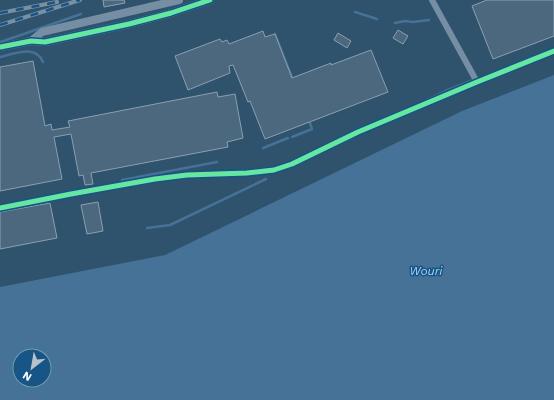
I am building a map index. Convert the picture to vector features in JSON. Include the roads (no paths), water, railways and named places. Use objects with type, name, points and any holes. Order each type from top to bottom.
[{"type":"street","points":[[31,41],[42,32],[179,0]]},
{"type":"street","points":[[0,47],[31,41],[45,42],[128,24],[171,13],[210,0]]},
{"type":"street","points":[[432,0],[477,82]]},
{"type":"street","points":[[0,208],[155,179],[274,170],[292,164],[358,132],[554,51]]},
{"type":"water","name":"Wouri","points":[[554,75],[554,400],[0,400],[0,287],[165,255],[462,111]]},
{"type":"waterway","points":[[0,25],[77,0]]},
{"type":"waterway","points":[[355,12],[377,19]]},
{"type":"waterway","points":[[0,42],[81,14]]},
{"type":"waterway","points":[[395,23],[429,20]]},
{"type":"waterway","points":[[275,34],[293,80]]},
{"type":"waterway","points":[[0,57],[30,52],[40,56],[43,62]]},
{"type":"waterway","points":[[423,102],[473,80]]},
{"type":"waterway","points":[[292,137],[312,129],[309,120]]},
{"type":"waterway","points":[[263,148],[288,138]]},
{"type":"waterway","points":[[122,180],[217,162]]},
{"type":"waterway","points":[[147,228],[170,225],[266,179]]},
{"type":"railway","points":[[0,25],[80,0]]},
{"type":"railway","points":[[0,13],[57,2]]}]
